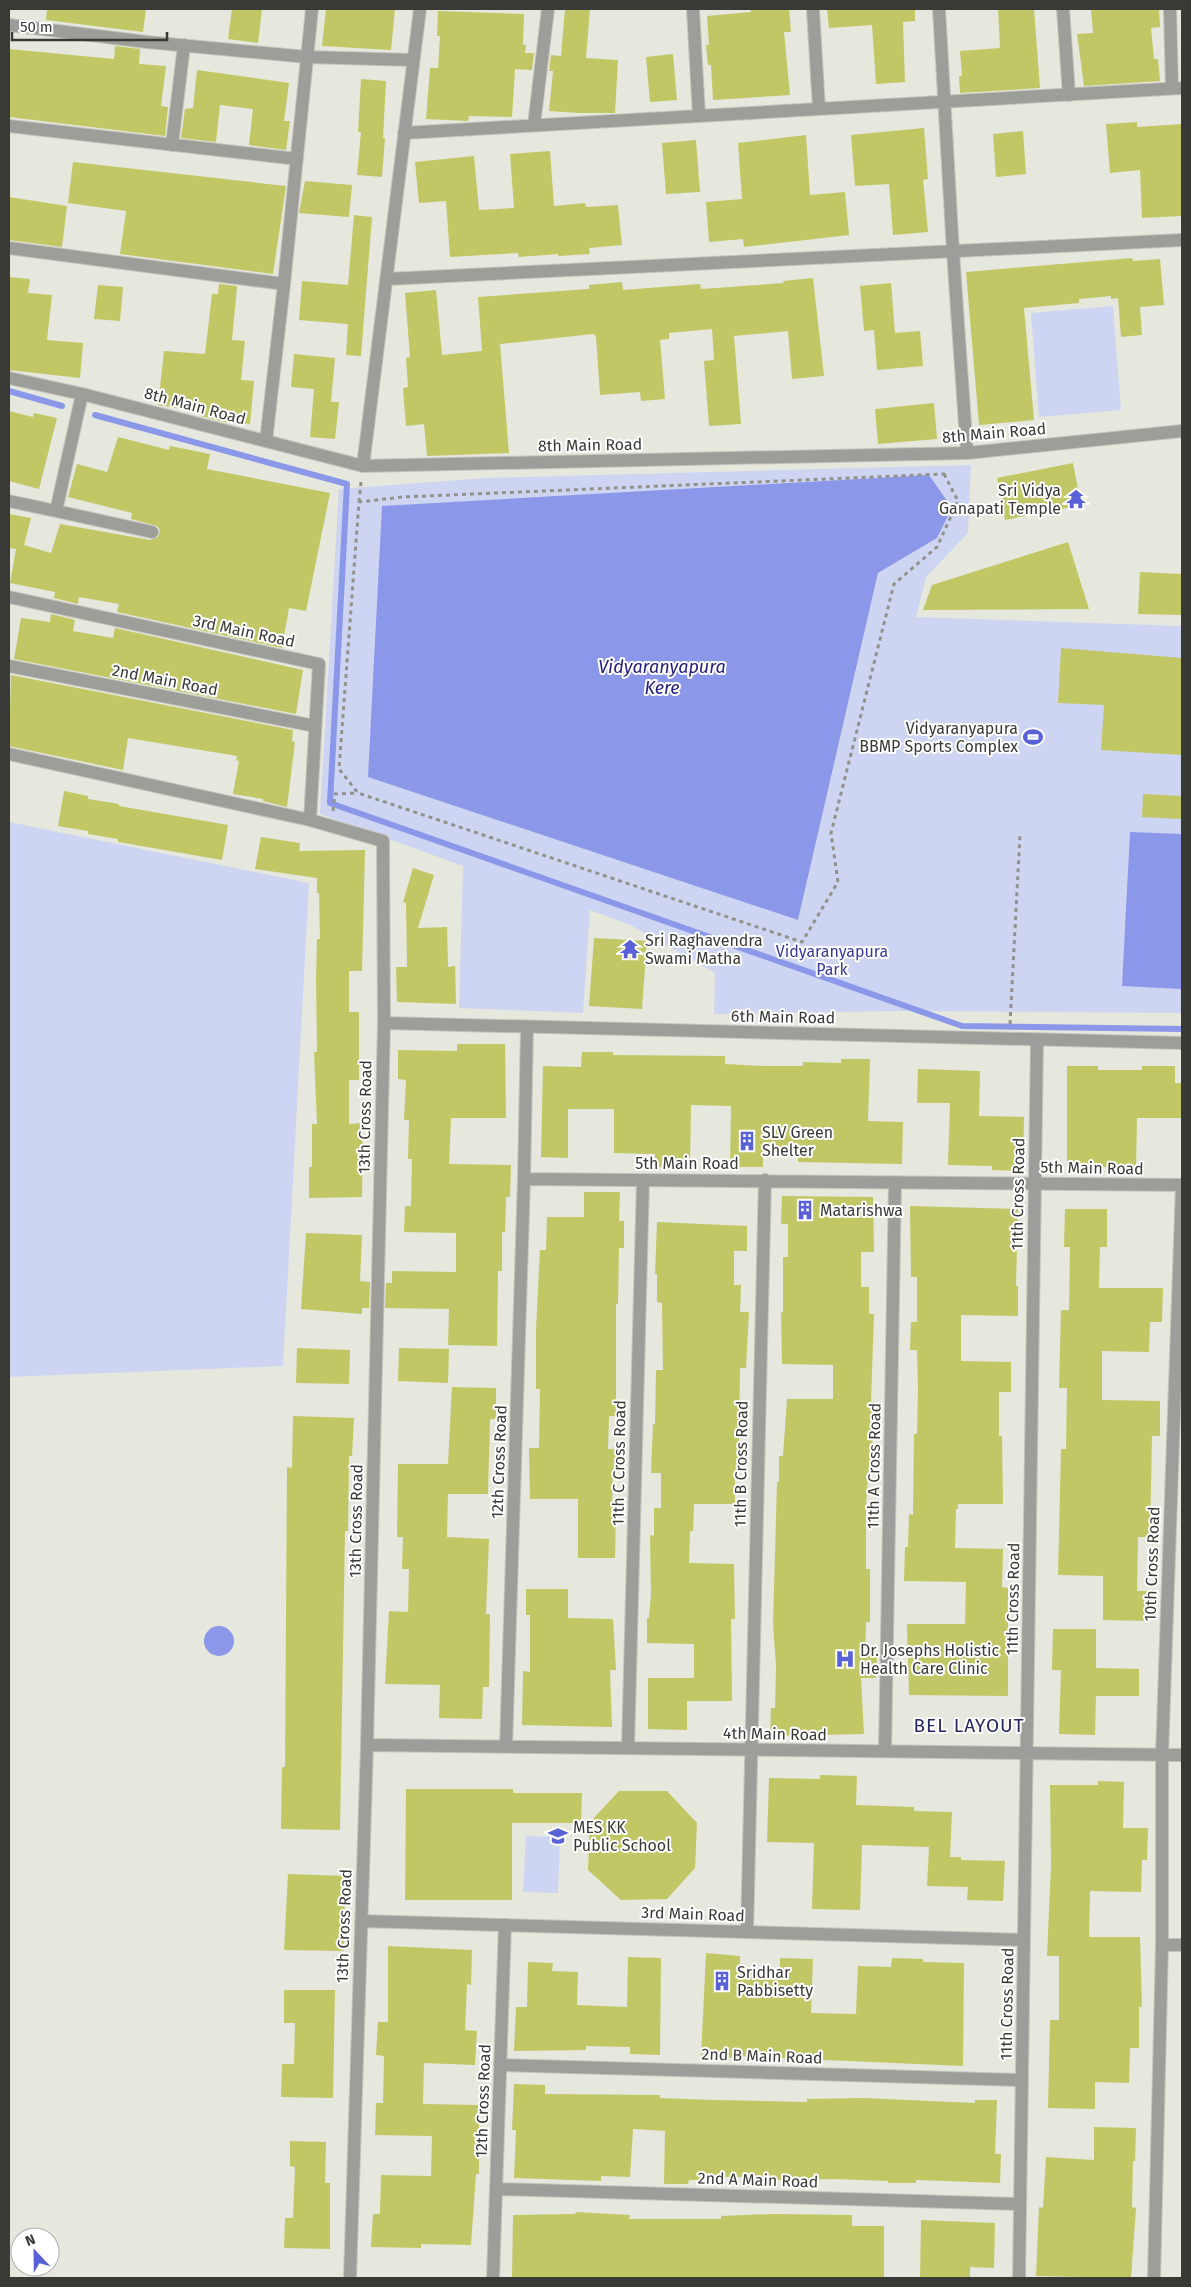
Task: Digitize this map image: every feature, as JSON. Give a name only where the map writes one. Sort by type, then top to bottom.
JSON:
[{"type":"street","points":[[266,441],[312,9]]},
{"type":"street","points":[[363,466],[420,9]]},
{"type":"street","points":[[534,125],[548,9]]},
{"type":"street","points":[[693,9],[698,116]]},
{"type":"street","points":[[813,9],[819,109]]},
{"type":"street","points":[[939,9],[952,252],[967,453]]},
{"type":"street","points":[[1063,9],[1069,95]]},
{"type":"street","points":[[404,133],[1177,88],[1170,9]]},
{"type":"street","points":[[9,25],[307,57],[413,60]]},
{"type":"street","points":[[172,145],[184,45]]},
{"type":"street","points":[[9,126],[297,159]]},
{"type":"street","points":[[387,279],[1182,240]]},
{"type":"street","points":[[9,248],[284,284]]},
{"type":"street","name":"8th Main Road","points":[[9,378],[82,394],[363,466],[967,453],[1182,431]]},
{"type":"street","points":[[56,511],[82,394]]},
{"type":"street","points":[[9,501],[152,532]]},
{"type":"street","name":"3rd Main Road","points":[[9,597],[319,664],[310,820]]},
{"type":"street","name":"2nd Main Road","points":[[9,666],[315,726]]},
{"type":"street","name":"13th Cross Road","points":[[9,754],[310,820],[383,841],[384,1023],[367,1744],[350,2278]]},
{"type":"street","name":"6th Main Road","points":[[384,1023],[1182,1043]]},
{"type":"street","points":[[524,1179],[527,1027]]},
{"type":"street","name":"11th Cross Road","points":[[1019,2278],[1037,1040]]},
{"type":"street","name":"5th Main Road","points":[[524,1179],[1182,1185]]},
{"type":"street","name":"12th Cross Road","points":[[506,1746],[524,1179]]},
{"type":"street","name":"11th C Cross Road","points":[[628,1748],[643,1180]]},
{"type":"street","name":"11th B Cross Road","points":[[747,1932],[765,1180]]},
{"type":"street","name":"11th A Cross Road","points":[[885,1751],[895,1182]]},
{"type":"street","name":"10th Cross Road","points":[[1154,2278],[1162,1945],[1162,1755],[1182,1185]]},
{"type":"street","name":"4th Main Road","points":[[367,1744],[1182,1755]]},
{"type":"street","name":"3rd Main Road","points":[[361,1920],[1024,1940]]},
{"type":"street","name":"12th Cross Road","points":[[493,2278],[505,1925]]},
{"type":"street","points":[[1162,1945],[1182,1945]]},
{"type":"street","name":"2nd B Main Road","points":[[500,2065],[1022,2080]]},
{"type":"street","name":"2nd A Main Road","points":[[496,2189],[1020,2204]]},
{"type":"path","points":[[358,793],[339,769],[363,466]]},
{"type":"path","points":[[331,826],[335,794],[358,793],[802,942],[838,882],[831,833],[894,584],[937,547],[958,502],[944,474],[412,497],[359,502]]},
{"type":"path","points":[[1009,1039],[1020,835]]},
{"type":"green space","points":[[1113,306],[1121,410],[1039,417],[1031,313]]},
{"type":"green space","name":"Vidyaranyapura Park","points":[[971,465],[968,533],[926,577],[916,617],[1182,626],[1182,1013],[899,1011],[714,1014],[715,973],[630,925],[590,910],[583,1013],[459,1008],[463,866],[320,814],[339,489],[485,478]],"holes":[[[382,506],[952,508],[937,538],[878,573],[798,920]]]},
{"type":"green space","points":[[9,822],[309,883],[283,1366],[9,1377]]},
{"type":"green space","points":[[526,1836],[560,1837],[558,1893],[523,1892]]},
{"type":"water","name":"Vidyaranyapura Kere","points":[[929,475],[952,508],[937,538],[878,573],[798,920],[368,777],[382,506]]},
{"type":"water","points":[[1130,832],[1182,834],[1182,989],[1122,986]]},
{"type":"water","points":[[219,1626],[230,1630],[234,1641],[230,1652],[219,1656],[208,1652],[204,1641],[208,1630]]},
{"type":"building","points":[[47,9],[146,9],[143,32],[46,20]]},
{"type":"building","points":[[232,9],[262,9],[258,43],[228,39]]},
{"type":"building","points":[[326,9],[395,9],[391,50],[322,46]]},
{"type":"building","points":[[565,9],[590,9],[586,58],[618,60],[615,113],[549,111],[553,71],[549,71],[551,55],[561,56]]},
{"type":"building","points":[[789,9],[791,32],[784,32],[790,95],[713,100],[711,65],[708,65],[706,45],[709,45],[707,16],[751,12],[751,10]]},
{"type":"building","points":[[827,9],[915,9],[915,21],[903,22],[905,82],[876,84],[872,25],[829,28]]},
{"type":"building","points":[[998,9],[1034,9],[1040,88],[960,93],[959,76],[962,76],[960,51],[1000,48]]},
{"type":"building","points":[[1091,9],[1159,9],[1160,27],[1151,28],[1154,59],[1158,59],[1160,81],[1084,86],[1077,34],[1093,33]]},
{"type":"building","points":[[438,11],[524,14],[523,45],[526,45],[525,53],[534,53],[532,70],[515,69],[512,117],[469,116],[468,121],[426,119],[430,68],[438,68],[440,36],[437,36]]},
{"type":"building","points":[[115,46],[140,49],[139,64],[166,66],[161,106],[168,107],[165,136],[9,117],[9,49],[114,59]]},
{"type":"building","points":[[673,54],[677,100],[650,102],[646,57]]},
{"type":"building","points":[[197,70],[289,83],[284,121],[290,121],[286,150],[249,145],[253,109],[220,105],[216,142],[181,138],[185,109],[193,108]]},
{"type":"building","points":[[361,79],[386,81],[382,177],[357,175],[361,132],[358,132]]},
{"type":"building","points":[[1137,122],[1137,127],[1182,124],[1182,216],[1142,218],[1140,170],[1110,173],[1106,124]]},
{"type":"building","points":[[924,128],[928,179],[923,180],[928,232],[893,235],[889,184],[855,186],[851,135]]},
{"type":"building","points":[[1023,131],[1026,174],[996,177],[993,134]]},
{"type":"building","points":[[806,135],[810,195],[845,192],[849,235],[744,247],[743,239],[709,242],[706,202],[742,199],[738,143]]},
{"type":"building","points":[[696,140],[700,192],[666,194],[662,143]]},
{"type":"building","points":[[550,151],[554,206],[585,203],[586,207],[618,205],[622,245],[589,248],[590,254],[519,257],[518,253],[450,257],[446,201],[419,203],[415,162],[474,156],[479,210],[514,208],[510,154]]},
{"type":"building","points":[[73,162],[286,186],[273,274],[120,254],[126,211],[68,203]]},
{"type":"building","points":[[305,181],[352,185],[349,217],[299,213]]},
{"type":"building","points":[[9,197],[67,206],[62,247],[9,240]]},
{"type":"building","points":[[354,215],[372,217],[361,356],[346,355],[348,324],[299,320],[302,281],[348,285]]},
{"type":"building","points":[[1132,258],[1133,261],[1160,259],[1164,305],[1140,307],[1142,335],[1121,337],[1118,298],[1111,299],[1111,296],[1079,299],[1079,303],[1024,308],[1034,420],[979,425],[966,272]]},
{"type":"building","points":[[9,277],[30,279],[28,293],[52,295],[47,340],[83,343],[80,378],[9,370]]},
{"type":"building","points":[[813,278],[824,376],[792,379],[788,331],[734,336],[741,424],[709,426],[704,361],[714,360],[712,329],[669,333],[669,339],[660,340],[665,399],[641,401],[640,392],[600,395],[596,336],[593,334],[500,344],[509,453],[427,456],[424,424],[406,426],[403,388],[408,387],[406,358],[410,357],[405,293],[436,290],[442,355],[482,351],[478,297],[589,289],[589,285],[622,282],[623,290],[700,284],[701,289],[784,283],[783,281]]},
{"type":"building","points":[[891,283],[895,333],[920,331],[923,366],[877,370],[874,330],[864,331],[860,286]]},
{"type":"building","points":[[219,284],[237,286],[232,340],[245,341],[241,380],[254,381],[250,424],[224,422],[201,416],[201,412],[158,405],[164,351],[205,354],[212,294],[218,294]]},
{"type":"building","points":[[98,285],[123,287],[120,321],[94,319]]},
{"type":"building","points":[[294,354],[335,358],[331,402],[339,402],[335,439],[310,437],[314,389],[291,387]]},
{"type":"building","points":[[934,403],[937,439],[878,444],[875,409]]},
{"type":"building","points":[[9,411],[33,417],[34,413],[57,418],[39,489],[9,481]]},
{"type":"building","points":[[118,437],[169,450],[170,446],[210,454],[207,469],[330,493],[306,611],[289,608],[282,648],[117,612],[119,604],[79,597],[78,604],[54,598],[55,592],[10,583],[16,549],[9,548],[9,514],[31,518],[24,545],[51,553],[60,524],[150,540],[158,537],[160,530],[157,526],[131,519],[132,513],[68,497],[77,464],[107,472]]},
{"type":"building","points":[[1073,463],[1081,505],[1005,520],[997,478]]},
{"type":"building","points":[[1068,542],[1089,609],[923,610],[932,585]]},
{"type":"building","points":[[1140,572],[1182,574],[1182,615],[1138,614]]},
{"type":"building","points":[[51,614],[75,620],[73,631],[113,638],[115,628],[303,670],[296,714],[14,659],[21,618],[50,622]]},
{"type":"building","points":[[1061,648],[1182,658],[1182,755],[1101,750],[1104,705],[1058,703]]},
{"type":"building","points":[[11,675],[293,730],[292,741],[295,742],[287,807],[263,801],[263,799],[233,794],[239,761],[236,760],[237,756],[128,738],[123,770],[9,746]]},
{"type":"building","points":[[64,791],[88,796],[88,799],[119,804],[119,806],[228,825],[222,860],[118,842],[118,839],[88,834],[88,831],[58,826]]},
{"type":"building","points":[[1143,794],[1182,796],[1182,819],[1142,817]]},
{"type":"building","points":[[261,837],[300,843],[299,851],[365,850],[362,971],[349,971],[349,1012],[359,1012],[359,1080],[349,1080],[349,1124],[363,1123],[362,1197],[309,1198],[309,1167],[312,1167],[312,1124],[317,1124],[314,1052],[317,1052],[316,977],[317,939],[320,939],[319,893],[317,893],[317,878],[255,869]]},
{"type":"building","points":[[413,868],[434,875],[418,928],[447,927],[448,967],[455,966],[456,1004],[397,1002],[396,967],[407,967],[406,903],[403,902]]},
{"type":"building","points":[[594,938],[647,941],[642,1009],[589,1006]]},
{"type":"building","points":[[457,1044],[505,1044],[506,1118],[451,1118],[449,1164],[511,1165],[510,1197],[506,1197],[505,1232],[502,1232],[502,1271],[498,1271],[497,1346],[448,1345],[449,1309],[385,1308],[386,1283],[392,1283],[392,1271],[456,1272],[456,1233],[404,1232],[405,1206],[411,1206],[412,1159],[408,1159],[409,1120],[404,1120],[406,1080],[398,1079],[398,1050],[457,1051]]},
{"type":"building","points":[[582,1052],[613,1052],[613,1055],[725,1056],[725,1064],[762,1066],[803,1066],[803,1062],[841,1063],[841,1059],[870,1059],[868,1121],[903,1122],[902,1164],[798,1162],[798,1155],[763,1155],[763,1167],[730,1167],[731,1106],[691,1105],[690,1167],[654,1167],[655,1154],[614,1153],[614,1109],[568,1109],[568,1158],[541,1157],[543,1066],[581,1067]]},
{"type":"building","points":[[1067,1066],[1098,1066],[1098,1070],[1142,1070],[1142,1066],[1175,1066],[1175,1083],[1182,1083],[1182,1118],[1137,1118],[1136,1168],[1067,1166]]},
{"type":"building","points":[[918,1069],[980,1071],[979,1116],[1024,1117],[1023,1171],[992,1170],[992,1166],[948,1165],[950,1103],[917,1103]]},
{"type":"building","points":[[584,1192],[620,1192],[619,1221],[624,1221],[624,1248],[619,1248],[618,1304],[616,1304],[616,1416],[609,1416],[608,1449],[616,1449],[616,1470],[613,1470],[612,1506],[616,1506],[615,1558],[578,1558],[578,1499],[530,1499],[529,1448],[539,1448],[540,1389],[536,1389],[536,1330],[540,1250],[546,1250],[547,1217],[584,1217]]},
{"type":"building","points":[[782,1196],[873,1197],[874,1252],[861,1252],[861,1287],[869,1287],[869,1314],[874,1314],[871,1402],[875,1402],[875,1424],[873,1424],[866,1505],[866,1569],[870,1569],[870,1622],[866,1622],[865,1654],[877,1655],[876,1678],[861,1678],[864,1734],[770,1736],[771,1708],[775,1708],[776,1666],[773,1624],[777,1482],[779,1482],[779,1456],[783,1456],[787,1399],[833,1399],[833,1365],[782,1364],[783,1257],[788,1257],[788,1224],[781,1224]]},
{"type":"building","points":[[910,1206],[1018,1209],[1016,1286],[1018,1286],[1018,1316],[961,1315],[961,1361],[1011,1362],[1011,1392],[999,1392],[999,1436],[1002,1436],[1003,1504],[958,1504],[958,1509],[956,1509],[955,1548],[1003,1549],[1002,1587],[1008,1588],[1008,1696],[909,1695],[907,1624],[965,1624],[966,1582],[904,1581],[905,1547],[908,1547],[909,1514],[913,1515],[914,1434],[917,1434],[918,1389],[917,1350],[910,1350],[911,1322],[917,1322],[917,1277],[911,1277]]},
{"type":"building","points":[[1065,1209],[1107,1209],[1107,1247],[1100,1247],[1099,1288],[1163,1288],[1162,1322],[1150,1322],[1149,1352],[1102,1351],[1102,1400],[1160,1401],[1160,1436],[1152,1436],[1150,1537],[1138,1537],[1137,1591],[1148,1591],[1148,1621],[1103,1620],[1103,1576],[1058,1575],[1061,1449],[1066,1449],[1067,1388],[1059,1388],[1061,1310],[1069,1310],[1070,1247],[1064,1247]]},
{"type":"building","points":[[657,1222],[747,1226],[747,1251],[734,1251],[734,1285],[741,1285],[740,1312],[749,1312],[746,1368],[740,1368],[739,1448],[738,1475],[735,1475],[735,1504],[694,1504],[693,1531],[690,1531],[689,1563],[734,1564],[735,1619],[731,1619],[732,1701],[687,1701],[687,1730],[648,1729],[648,1678],[694,1678],[694,1644],[647,1643],[647,1618],[649,1618],[651,1594],[650,1535],[654,1536],[654,1508],[661,1508],[661,1473],[651,1473],[653,1424],[655,1424],[656,1370],[663,1370],[662,1303],[657,1302],[657,1274],[655,1274]]},
{"type":"building","points":[[306,1233],[362,1235],[360,1281],[370,1282],[369,1308],[362,1308],[362,1314],[301,1309]]},
{"type":"building","points":[[297,1348],[350,1350],[349,1384],[296,1383]]},
{"type":"building","points":[[399,1348],[449,1349],[448,1383],[398,1381]]},
{"type":"building","points":[[452,1387],[496,1388],[496,1419],[490,1419],[488,1494],[448,1494],[447,1537],[489,1539],[486,1614],[490,1614],[489,1687],[483,1687],[482,1719],[439,1718],[440,1685],[385,1684],[389,1611],[408,1612],[409,1569],[402,1569],[403,1537],[397,1537],[398,1464],[448,1464]]},
{"type":"building","points":[[293,1416],[354,1418],[352,1456],[349,1456],[348,1531],[345,1531],[340,1830],[281,1829],[282,1767],[285,1767],[287,1467],[292,1468]]},
{"type":"building","points":[[526,1589],[568,1589],[568,1618],[613,1619],[616,1670],[610,1670],[612,1727],[522,1725],[523,1671],[530,1672],[530,1615],[526,1615]]},
{"type":"building","points":[[1053,1629],[1096,1629],[1096,1668],[1139,1669],[1139,1696],[1096,1696],[1095,1735],[1059,1734],[1061,1670],[1052,1670]]},
{"type":"building","points":[[820,1775],[857,1776],[856,1805],[914,1807],[914,1811],[952,1812],[950,1857],[961,1857],[961,1860],[1005,1861],[1003,1901],[967,1900],[968,1887],[927,1886],[929,1847],[862,1845],[860,1910],[812,1909],[814,1843],[767,1842],[769,1778],[820,1779]]},
{"type":"building","points":[[1098,1781],[1124,1782],[1123,1828],[1148,1828],[1147,1860],[1142,1860],[1141,1892],[1090,1891],[1089,1937],[1140,1937],[1142,2007],[1139,2007],[1139,2048],[1130,2048],[1129,2083],[1095,2082],[1095,2109],[1048,2108],[1050,2020],[1059,2020],[1059,1956],[1047,1956],[1051,1866],[1050,1785],[1098,1785]]},
{"type":"building","points":[[406,1789],[513,1789],[513,1793],[582,1793],[581,1823],[512,1823],[512,1900],[405,1900]]},
{"type":"building","points":[[619,1791],[667,1791],[697,1823],[695,1868],[667,1899],[621,1900],[588,1870],[590,1822]]},
{"type":"building","points":[[288,1874],[345,1876],[344,1951],[284,1950]]},
{"type":"building","points":[[388,1946],[472,1950],[471,1985],[467,1984],[465,2030],[477,2031],[475,2065],[424,2063],[423,2104],[479,2105],[479,2174],[476,2174],[471,2245],[421,2244],[421,2248],[371,2247],[373,2214],[380,2214],[381,2175],[431,2176],[432,2136],[375,2135],[376,2103],[383,2103],[384,2056],[376,2055],[378,2022],[388,2022]]},
{"type":"building","points":[[706,1953],[740,1956],[740,1968],[780,1969],[780,1958],[813,1959],[811,2013],[856,2014],[858,1966],[891,1967],[892,1958],[923,1959],[923,1962],[964,1963],[963,2066],[736,2056],[736,2058],[701,2057]]},
{"type":"building","points":[[628,1957],[661,1958],[660,2055],[630,2054],[630,2047],[586,2046],[586,2050],[514,2051],[516,2007],[527,2007],[528,1962],[553,1963],[552,1971],[578,1972],[577,2005],[627,2007]]},
{"type":"building","points":[[284,1990],[335,1990],[333,2098],[281,2097],[282,2064],[294,2064],[295,2023],[284,2023]]},
{"type":"building","points":[[514,2084],[545,2085],[545,2094],[660,2095],[660,2098],[713,2100],[807,2102],[807,2099],[863,2098],[975,2103],[975,2100],[997,2100],[995,2154],[1001,2154],[1000,2183],[916,2180],[916,2183],[888,2183],[888,2181],[835,2179],[776,2180],[776,2177],[715,2177],[715,2180],[689,2180],[688,2184],[664,2184],[665,2131],[633,2129],[630,2177],[601,2176],[601,2181],[514,2178],[516,2130],[512,2130]]},
{"type":"building","points":[[1094,2127],[1136,2128],[1132,2207],[1136,2208],[1131,2278],[1036,2276],[1039,2207],[1043,2208],[1046,2157],[1094,2160]]},
{"type":"building","points":[[290,2141],[326,2142],[325,2183],[330,2183],[330,2249],[284,2248],[285,2218],[293,2218],[295,2167],[290,2166]]},
{"type":"building","points":[[576,2212],[630,2215],[629,2219],[721,2219],[721,2216],[773,2214],[852,2215],[852,2226],[884,2226],[884,2278],[512,2278],[513,2215],[575,2214]]},
{"type":"building","points":[[921,2220],[995,2223],[994,2268],[970,2267],[970,2278],[920,2278]]},
{"type":"waterway","points":[[9,391],[62,406]]},
{"type":"waterway","points":[[95,415],[347,484],[330,803],[962,1026],[1182,1029]]},
{"type":"place","name":"Sri Vidya Ganapati Temple","points":[[1076,499]]},
{"type":"place","name":"Vidyaranyapura BBMP Sports Complex","points":[[1033,737]]},
{"type":"place","name":"Sri Raghavendra Swami Matha","points":[[630,949]]},
{"type":"place","name":"SLV Green Shelter","points":[[747,1141]]},
{"type":"place","name":"Matarishwa","points":[[805,1210]]},
{"type":"place","name":"Dr. Josephs Holistic Health Care Clinic","points":[[845,1659]]},
{"type":"place","name":"MES KK Public School","points":[[558,1836]]},
{"type":"place","name":"Sridhar Pabbisetty","points":[[722,1981]]},
{"type":"district","name":"BEL LAYOUT","points":[[969,1725]]}]
